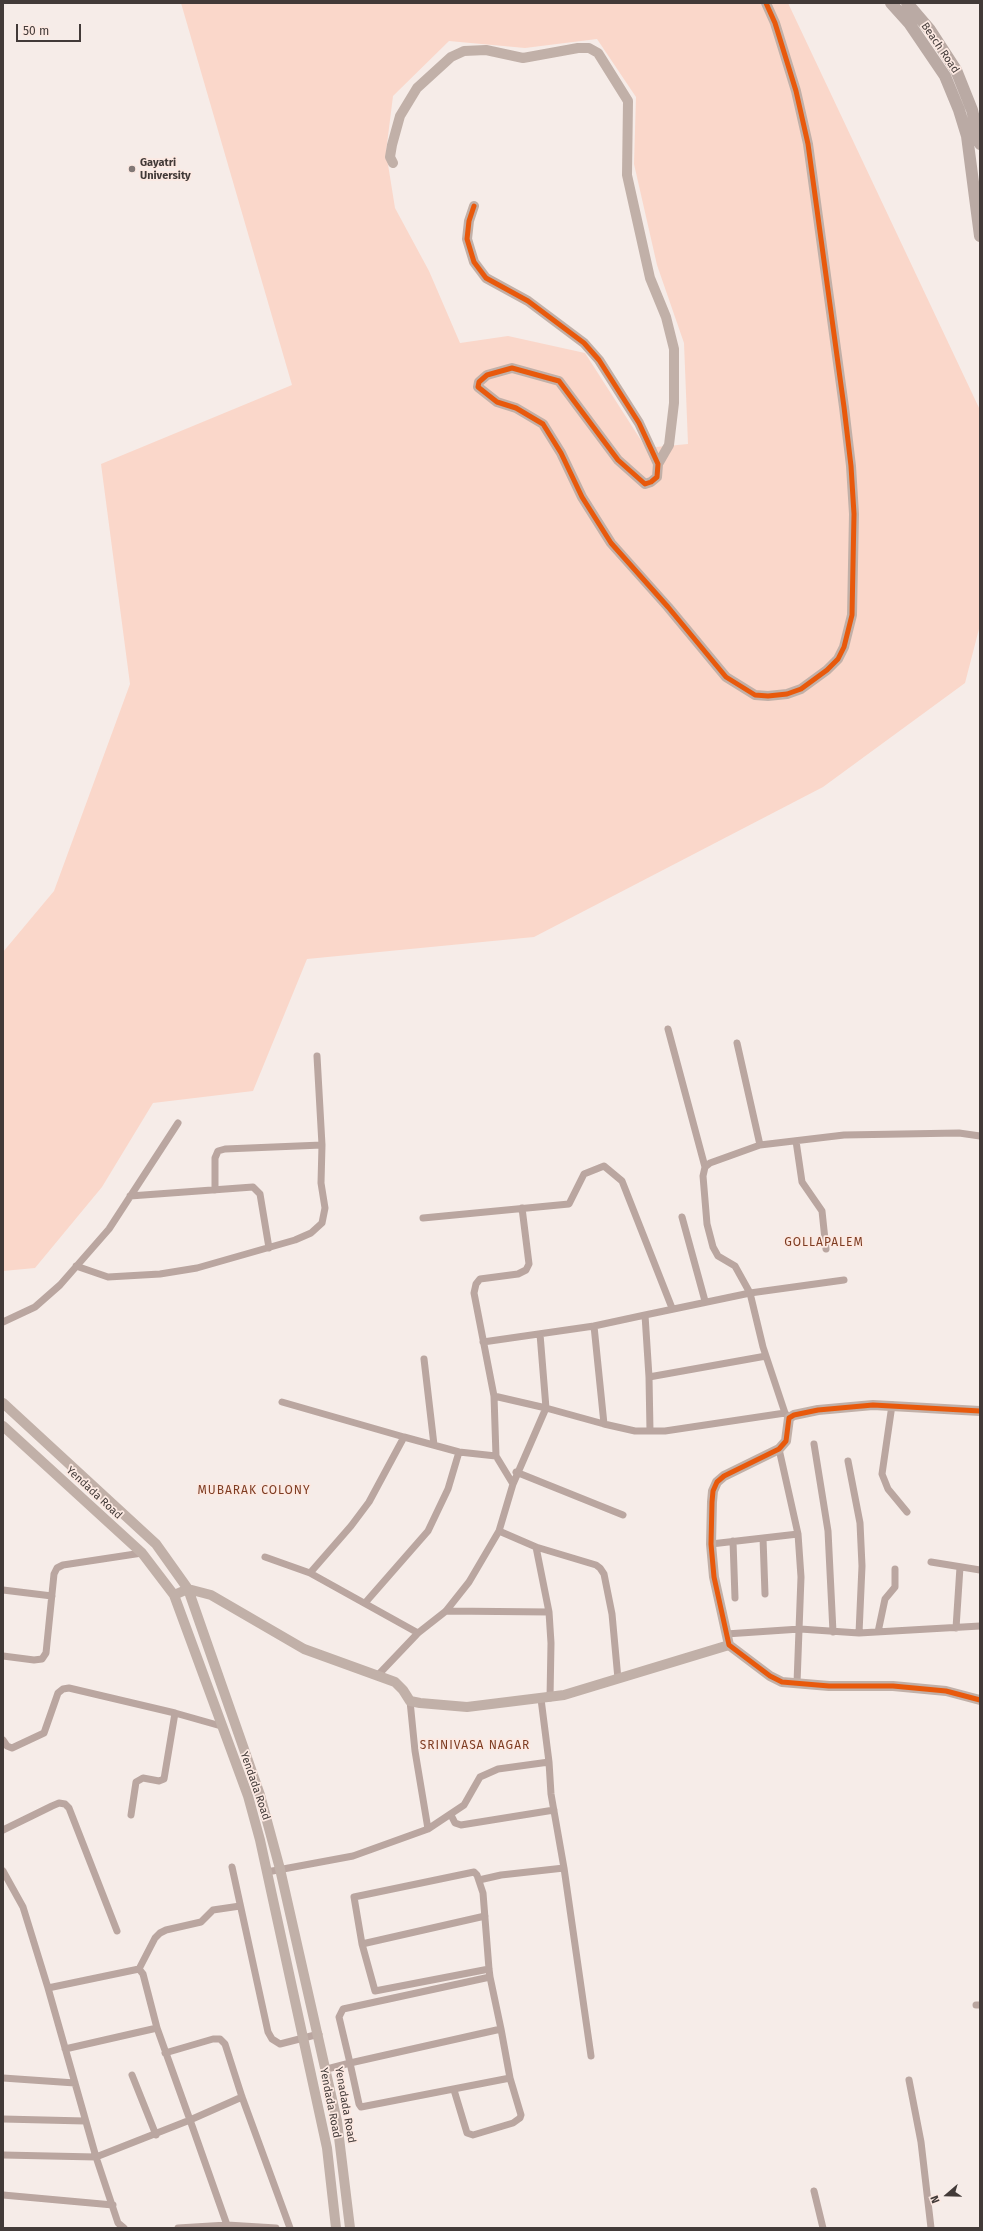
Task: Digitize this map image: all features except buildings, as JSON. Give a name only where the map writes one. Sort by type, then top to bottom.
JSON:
[{"type":"main road","points":[[891,3],[909,23],[945,76],[967,136],[978,210],[980,236]]},
{"type":"main road","name":"Beach Road","points":[[907,3],[930,30],[956,70],[972,110],[980,144]]},
{"type":"street","points":[[393,163],[390,156],[400,116],[417,88],[451,57],[464,51],[486,50],[523,58],[578,48],[589,48],[598,53],[628,101],[626,175],[650,278],[666,317],[674,349],[674,403],[669,445],[658,464],[657,476],[651,482],[645,484],[618,460],[559,381],[512,368],[488,375],[479,382],[478,387],[496,402],[516,408],[543,424],[561,453],[582,497],[611,543],[668,607],[726,677],[755,695],[768,696],[787,694],[801,689],[827,670],[838,659],[844,647],[852,615],[854,514],[851,466],[808,144],[796,91],[775,23],[766,3]]},
{"type":"street","points":[[474,206],[469,221],[467,238],[474,262],[486,278],[500,287],[516,293],[584,343],[599,360],[639,423],[658,464]]},
{"type":"street","points":[[668,1029],[705,1168],[703,1176],[707,1224],[712,1247],[718,1256],[735,1266],[750,1293],[766,1356],[787,1415],[786,1441],[779,1450],[724,1476],[717,1482],[713,1491],[711,1544],[714,1577],[729,1645],[770,1676],[782,1682],[946,1691],[980,1700]]},
{"type":"street","points":[[737,1043],[760,1145]]},
{"type":"street","points":[[76,1266],[108,1277],[160,1274],[198,1268],[268,1248],[311,1233],[322,1223],[325,1208],[321,1183],[322,1145],[317,1056]]},
{"type":"street","points":[[3,1322],[35,1307],[60,1285],[109,1229],[178,1123]]},
{"type":"street","points":[[705,1168],[710,1164],[760,1145],[844,1135],[959,1133],[980,1136]]},
{"type":"street","points":[[796,1141],[802,1182],[822,1211],[826,1249]]},
{"type":"street","points":[[215,1190],[215,1158],[218,1150],[225,1148],[322,1145]]},
{"type":"street","points":[[423,1218],[569,1204],[584,1174],[604,1166],[622,1181],[672,1308]]},
{"type":"street","points":[[130,1196],[253,1187],[260,1194],[268,1248]]},
{"type":"street","points":[[513,1484],[496,1456],[494,1396],[474,1292],[476,1284],[480,1279],[489,1276],[518,1274],[526,1270],[529,1264],[522,1208]]},
{"type":"street","points":[[682,1217],[705,1302]]},
{"type":"street","points":[[483,1342],[594,1326],[672,1308],[750,1293],[844,1280]]},
{"type":"street","points":[[645,1315],[649,1377],[650,1431]]},
{"type":"street","points":[[594,1326],[604,1424]]},
{"type":"street","points":[[378,1675],[418,1633],[446,1611],[469,1582],[499,1531],[516,1472],[546,1408],[540,1334]]},
{"type":"street","points":[[649,1377],[766,1356]]},
{"type":"street","points":[[424,1359],[434,1445]]},
{"type":"street","points":[[494,1396],[635,1431],[665,1431],[842,1407],[892,1405],[980,1411]]},
{"type":"street","points":[[282,1402],[459,1452],[496,1456]]},
{"type":"street","name":"Yendada Road","points":[[3,1403],[156,1544],[188,1589],[260,1795],[280,1869],[301,1966],[319,2034]]},
{"type":"street","points":[[892,1405],[882,1474],[888,1489],[907,1512]]},
{"type":"street","name":"Yendada Road","points":[[3,1426],[142,1553],[174,1595],[248,1796],[267,1872],[327,2148],[336,2228]]},
{"type":"street","points":[[310,1573],[351,1526],[369,1502],[404,1437]]},
{"type":"street","points":[[814,1444],[829,1543],[833,1632]]},
{"type":"street","points":[[779,1450],[798,1534],[801,1577],[797,1683]]},
{"type":"street","points":[[365,1603],[428,1531],[448,1488],[459,1452]]},
{"type":"street","points":[[848,1461],[860,1523],[862,1566],[859,1633]]},
{"type":"street","points":[[516,1472],[624,1515]]},
{"type":"street","points":[[499,1531],[536,1547],[596,1565],[600,1568],[604,1574],[612,1614],[618,1679]]},
{"type":"street","points":[[711,1544],[798,1534]]},
{"type":"street","points":[[763,1538],[765,1594]]},
{"type":"street","points":[[733,1541],[735,1598]]},
{"type":"street","points":[[536,1547],[549,1612],[551,1643],[545,1698],[554,1810],[564,1868],[591,2056]]},
{"type":"street","points":[[3,1656],[34,1660],[42,1659],[46,1653],[54,1574],[57,1568],[63,1564],[142,1553]]},
{"type":"street","points":[[266,1557],[310,1573],[418,1633]]},
{"type":"street","points":[[931,1562],[980,1570]]},
{"type":"street","points":[[956,1628],[960,1567]]},
{"type":"street","points":[[878,1632],[885,1599],[895,1586],[895,1568]]},
{"type":"street","points":[[174,1595],[188,1589],[211,1595],[304,1649],[395,1682],[403,1690],[410,1701],[428,1829]]},
{"type":"street","points":[[3,1590],[52,1596]]},
{"type":"street","points":[[446,1611],[549,1612]]},
{"type":"street","points":[[726,1634],[800,1629],[859,1633],[980,1626]]},
{"type":"street","points":[[410,1701],[467,1707],[564,1695],[729,1645]]},
{"type":"street","points":[[3,1740],[7,1746],[12,1748],[44,1733],[58,1693],[63,1689],[69,1688],[175,1713],[221,1726]]},
{"type":"street","points":[[131,1815],[136,1782],[143,1778],[159,1781],[164,1779],[175,1713]]},
{"type":"street","points":[[267,1872],[354,1856],[428,1829],[464,1805],[480,1776],[489,1772],[549,1762]]},
{"type":"street","points":[[3,1830],[59,1803],[64,1804],[69,1808],[117,1931]]},
{"type":"street","points":[[451,1815],[455,1823],[461,1825],[554,1810]]},
{"type":"street","points":[[232,1866],[268,2032],[272,2039],[280,2044],[319,2034]]},
{"type":"street","points":[[480,1880],[501,1875],[564,1868]]},
{"type":"street","points":[[454,2090],[467,2133],[473,2135],[513,2123],[520,2118],[521,2115],[510,2078],[490,1973],[480,1880],[474,1872],[467,1872],[354,1897],[362,1944],[375,1991],[490,1973]]},
{"type":"street","points":[[4,1875],[23,1907],[48,1988],[85,2121],[120,2226]]},
{"type":"street","points":[[48,1988],[139,1969],[160,1933],[166,1930],[206,1920],[210,1912],[213,1910],[240,1906]]},
{"type":"street","points":[[362,1944],[485,1916]]},
{"type":"street","points":[[139,1969],[143,1974],[165,2053],[190,2120],[226,2226]]},
{"type":"street","points":[[490,1973],[343,2009],[339,2017],[358,2104],[361,2107],[510,2078]]},
{"type":"street","points":[[65,2049],[157,2028]]},
{"type":"street","points":[[327,2069],[350,2062],[501,2029]]},
{"type":"street","name":"Yenadada Road","points":[[319,2034],[337,2121],[350,2228]]},
{"type":"street","points":[[165,2053],[213,2039],[220,2039],[225,2044],[242,2098],[290,2228]]},
{"type":"street","points":[[132,2075],[156,2135]]},
{"type":"street","points":[[3,2078],[75,2083]]},
{"type":"street","points":[[910,2080],[921,2142],[931,2228]]},
{"type":"street","points":[[3,2155],[96,2157],[156,2135],[242,2098]]},
{"type":"street","points":[[3,2119],[85,2121]]},
{"type":"street","points":[[814,2191],[823,2228]]},
{"type":"street","points":[[3,2195],[113,2205]]},
{"type":"street","points":[[178,2228],[226,2226],[276,2228]]},
{"type":"shaded area","points":[[181,3],[788,3],[980,410],[980,625],[965,683],[823,787],[534,937],[307,959],[253,1091],[153,1103],[102,1187],[35,1268],[3,1271],[3,952],[54,891],[130,684],[101,464],[292,385]],"holes":[[[597,39],[636,97],[634,164],[657,265],[684,343],[688,444],[646,448],[585,353],[508,336],[460,343],[429,271],[395,208],[386,152],[393,96],[449,41],[525,48]]]},
{"type":"cycle path","points":[[474,206],[469,221],[467,239],[474,262],[486,278],[528,301],[584,343],[599,360],[639,423],[658,464],[657,477],[651,482],[645,484],[618,460],[559,381],[512,368],[487,375],[479,382],[478,387],[497,402],[516,408],[543,424],[561,453],[582,497],[611,543],[668,607],[726,677],[755,695],[768,696],[787,694],[801,689],[827,670],[838,659],[844,647],[852,615],[854,514],[851,466],[844,407],[808,144],[796,91],[775,23],[766,3]]},
{"type":"cycle path","points":[[980,1411],[873,1405],[818,1410],[794,1415],[789,1418],[786,1441],[779,1449],[724,1476],[717,1482],[713,1491],[711,1544],[714,1577],[729,1645],[770,1676],[782,1682],[829,1686],[893,1686],[946,1691],[980,1700]]},
{"type":"place","name":"Gayatri University","points":[[132,169]]},
{"type":"district","name":"GOLLAPALEM","points":[[824,1243]]},
{"type":"district","name":"MUBARAK COLONY","points":[[254,1491]]},
{"type":"district","name":"SRINIVASA NAGAR","points":[[475,1746]]}]
